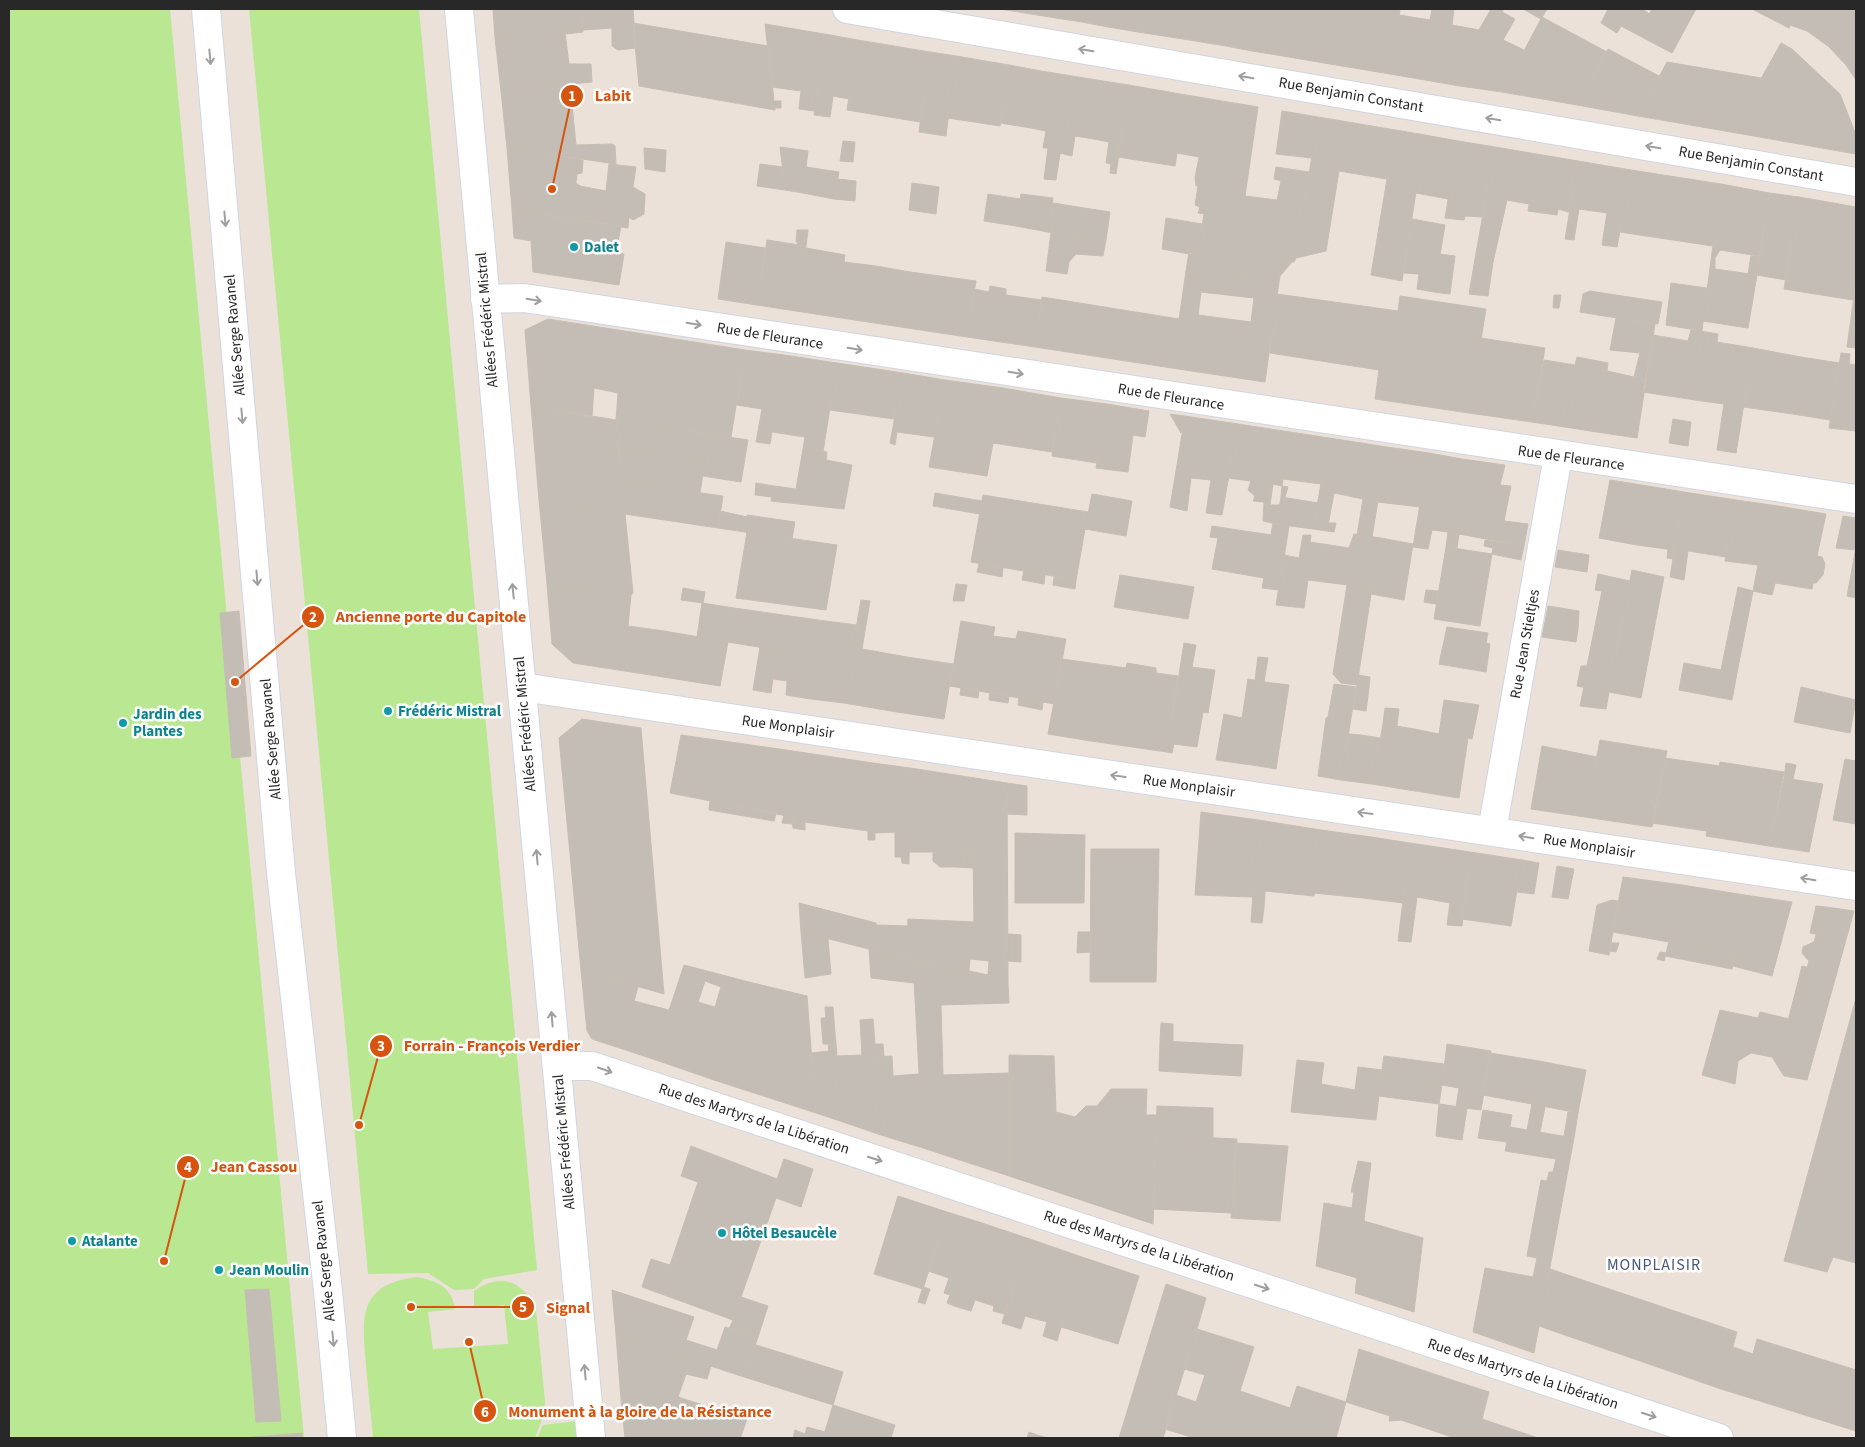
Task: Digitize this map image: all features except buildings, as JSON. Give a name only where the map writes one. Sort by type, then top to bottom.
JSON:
[{"type":"street","name":"Allée Serge Ravanel","points":[[206,9],[281,873],[328,1291],[342,1438]]},
{"type":"street","name":"Allées Frédéric Mistral","points":[[459,9],[591,1438]]},
{"type":"street","name":"Rue Benjamin Constant","points":[[847,9],[1856,182]]},
{"type":"street","name":"Rue de Fleurance","points":[[485,299],[524,298],[1558,456],[1856,499]]},
{"type":"street","name":"Rue Jean Stieltjes","points":[[1492,831],[1558,456]]},
{"type":"street","name":"Rue Monplaisir","points":[[522,687],[1856,886]]},
{"type":"street","name":"Rue des Martyrs de la Libération","points":[[557,1066],[592,1066],[1719,1438]]},
{"type":"green space","name":"Jardin des Plantes","points":[[9,9],[170,9],[304,1438],[9,1438]]},
{"type":"green space","points":[[249,9],[419,9],[537,1270],[484,1279],[474,1289],[454,1290],[428,1273],[368,1274]]},
{"type":"green space","points":[[416,1277],[430,1280],[447,1290],[455,1309],[428,1312],[433,1349],[508,1344],[504,1305],[474,1308],[474,1291],[484,1285],[493,1282],[510,1282],[518,1286],[531,1299],[536,1309],[545,1402],[544,1414],[535,1438],[373,1438],[364,1333],[367,1306],[373,1296],[383,1288],[397,1281]]},
{"type":"green space","points":[[577,1421],[578,1438],[537,1438],[543,1425]]},
{"type":"place","name":"Labit","points":[[552,189]]},
{"type":"place","name":"Dalet","points":[[574,247]]},
{"type":"place","name":"Ancienne porte du Capitole","points":[[235,682]]},
{"type":"place","name":"Frédéric Mistral","points":[[388,711]]},
{"type":"place","name":"Jardin des Plantes","points":[[123,723]]},
{"type":"place","name":"Forrain - François Verdier","points":[[359,1125]]},
{"type":"place","name":"Hôtel Besaucèle","points":[[722,1233]]},
{"type":"place","name":"Atalante","points":[[72,1241]]},
{"type":"place","name":"Jean Cassou","points":[[164,1261]]},
{"type":"place","name":"Jean Moulin","points":[[219,1270]]},
{"type":"place","name":"Signal","points":[[411,1307]]},
{"type":"place","name":"Monument à la gloire de la Résistance","points":[[469,1342]]},
{"type":"district","name":"MONPLAISIR","points":[[1654,1265]]}]
